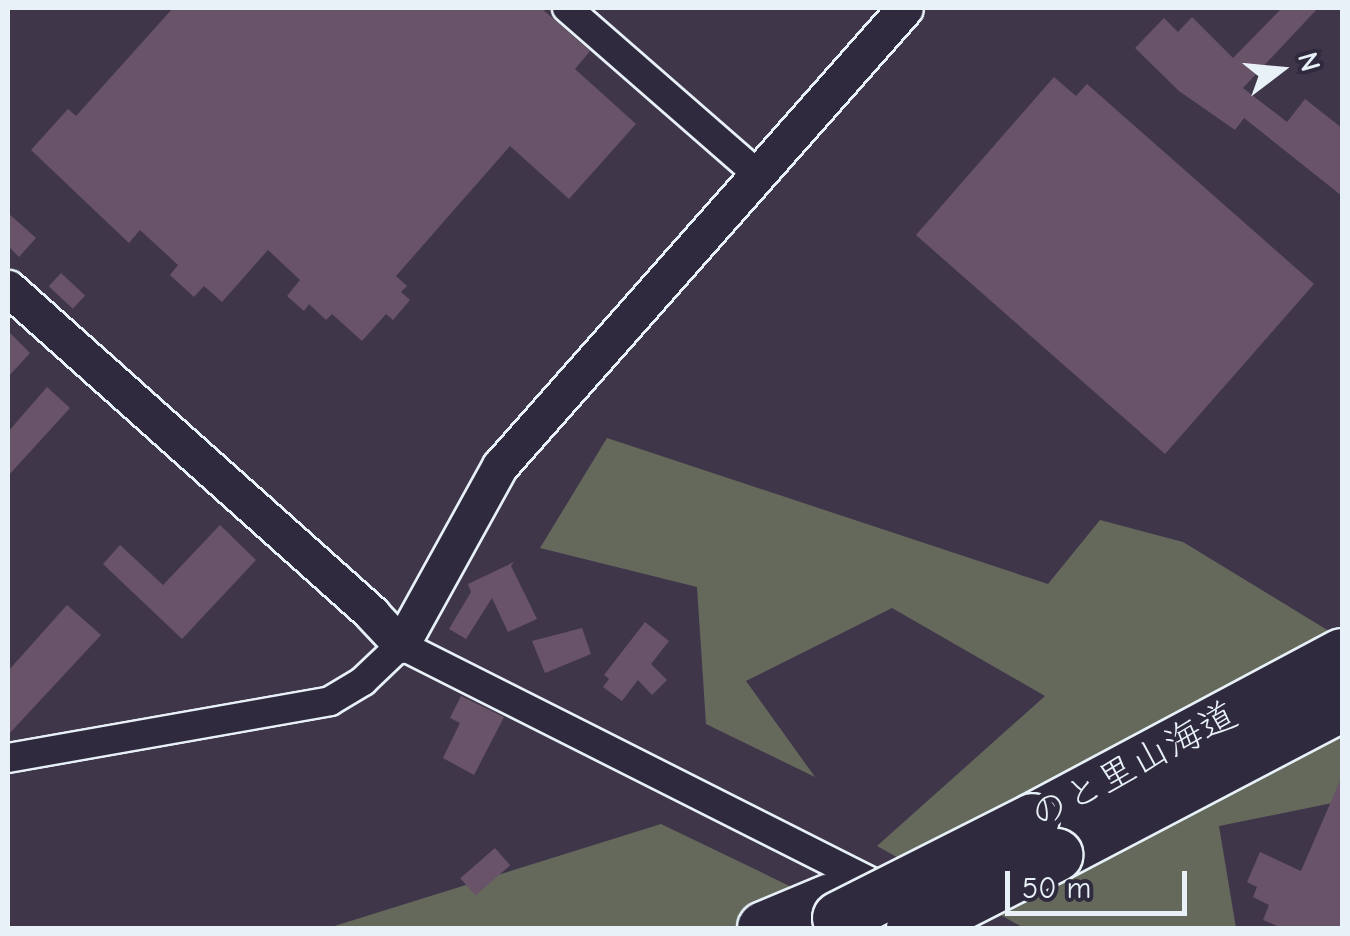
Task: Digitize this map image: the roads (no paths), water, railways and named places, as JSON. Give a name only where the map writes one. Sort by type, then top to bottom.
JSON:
[{"type":"highway","name":"のと里山海道","points":[[913,928],[1044,838],[1342,655]]},
{"type":"highway","name":"のと里山海道","points":[[764,928],[829,916],[958,859],[1044,838],[1342,705]]},
{"type":"street","points":[[568,8],[756,173]]},
{"type":"street","points":[[8,758],[330,701],[364,681],[401,645],[500,466],[905,8]]},
{"type":"street","points":[[8,288],[372,614],[401,645],[960,928]]}]
